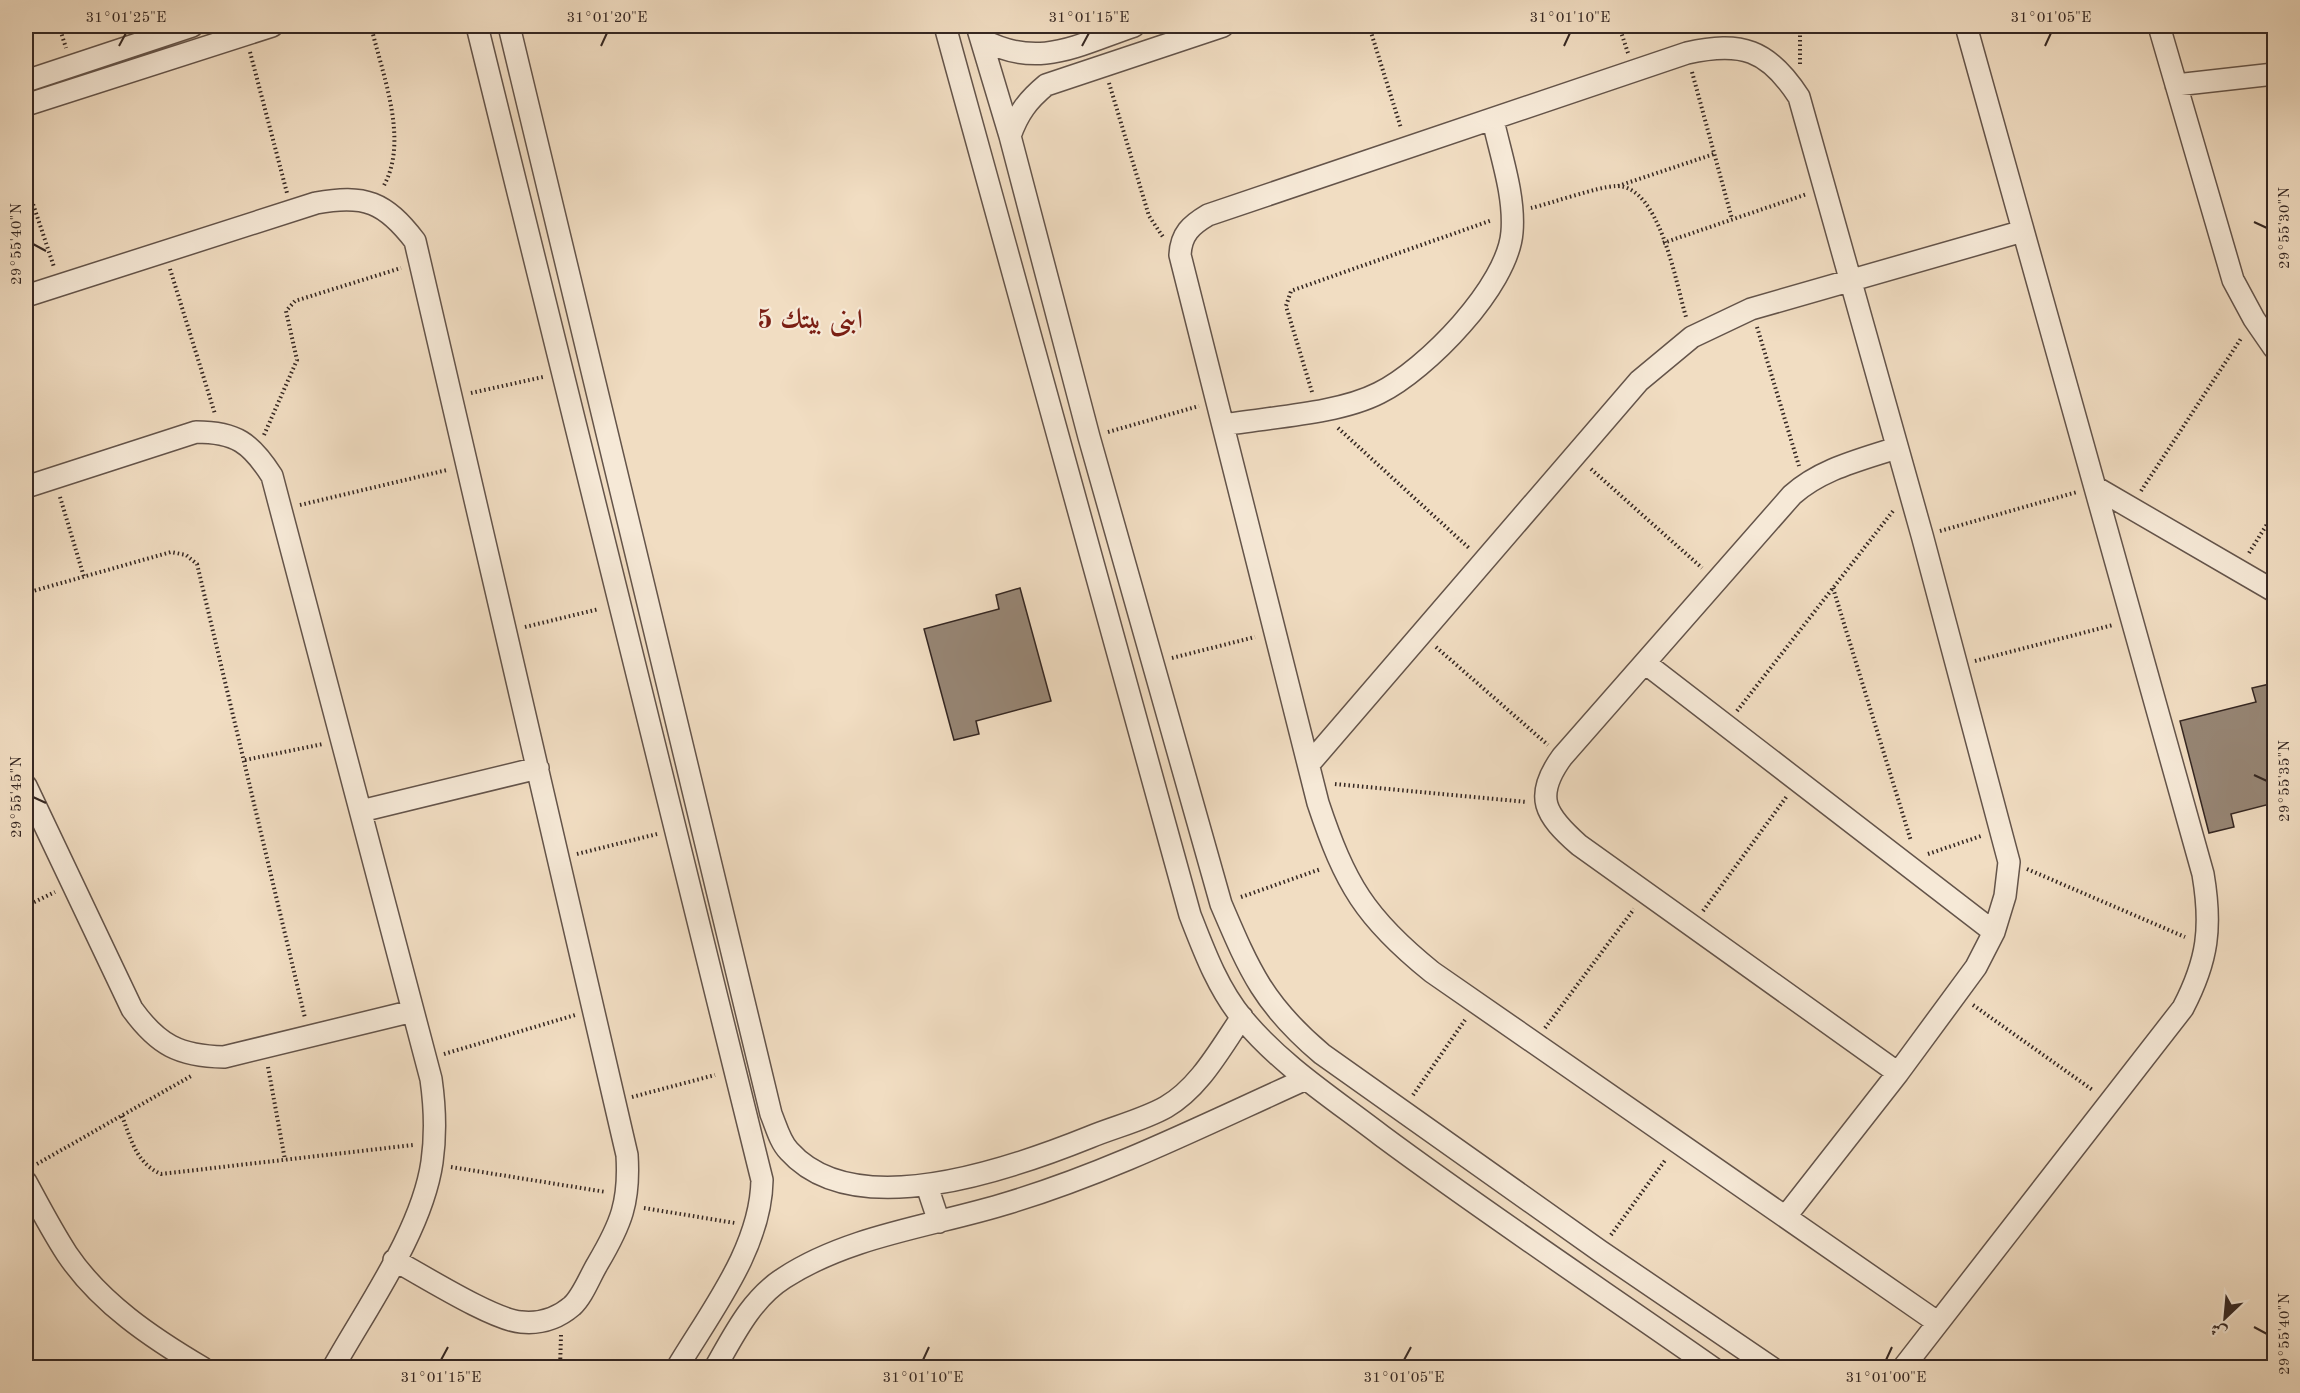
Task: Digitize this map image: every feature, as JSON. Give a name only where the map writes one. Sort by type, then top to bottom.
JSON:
[{"type":"street","points":[[26,81],[192,26]]},
{"type":"street","points":[[26,105],[272,26]]},
{"type":"street","points":[[477,26],[762,1180],[761,1204],[756,1227],[677,1368]]},
{"type":"street","points":[[508,26],[771,1114],[788,1151],[809,1167],[839,1180],[874,1188],[927,1186],[1056,1150],[1165,1107],[1197,1080],[1242,1017]]},
{"type":"street","points":[[945,26],[1190,915],[1211,969],[1242,1017],[1272,1050],[1306,1078],[1425,1167],[1713,1368]]},
{"type":"street","points":[[979,32],[999,48],[1018,54],[1039,55],[1059,52],[1134,26]]},
{"type":"street","points":[[1010,136],[1017,115],[1030,98],[1046,85],[1066,76],[1223,26]]},
{"type":"street","points":[[1902,1368],[2108,1100],[2183,1008],[2198,978],[2207,946],[2209,910],[2203,874],[1966,26]]},
{"type":"street","points":[[2159,26],[2233,279],[2254,319],[2274,348]]},
{"type":"street","points":[[979,32],[1010,136],[1089,437],[1221,904],[1246,964],[1264,995],[1293,1029],[1322,1054],[1600,1251],[1772,1368]]},
{"type":"street","points":[[1786,1216],[1958,994],[1994,932],[2005,896],[2009,862],[1922,536],[1799,97],[1786,76],[1766,59],[1743,49],[1718,46],[1687,53],[1208,215],[1186,231],[1181,242],[1180,255],[1318,803],[1339,863],[1363,905],[1394,942],[1477,1003],[1937,1322]]},
{"type":"street","points":[[1059,52],[1066,76]]},
{"type":"street","points":[[2176,85],[2274,74]]},
{"type":"street","points":[[1223,425],[1346,405],[1380,393],[1442,345],[1486,295],[1507,257],[1513,213],[1493,120]]},
{"type":"street","points":[[26,296],[292,210],[345,198],[373,203],[398,218],[415,241],[627,1155],[627,1200],[619,1227],[574,1304],[558,1316],[540,1322],[520,1322],[501,1317],[394,1260]]},
{"type":"street","points":[[1312,773],[1421,634],[1574,453],[1639,381],[1692,337],[1751,309],[1849,279],[2023,231]]},
{"type":"street","points":[[537,275],[566,266]]},
{"type":"street","points":[[26,487],[196,432],[220,432],[239,439],[257,452],[272,476],[426,1059],[435,1111],[435,1142],[424,1198],[411,1230],[333,1368]]},
{"type":"street","points":[[1896,448],[1835,469],[1804,484],[1777,510],[1562,757],[1548,781],[1546,804],[1552,819],[1579,845],[1898,1073]]},
{"type":"street","points":[[2095,487],[2274,591]]},
{"type":"street","points":[[1645,663],[1798,781],[1919,867],[1994,932]]},
{"type":"street","points":[[360,811],[538,768]]},
{"type":"street","points":[[26,786],[132,1009],[148,1031],[170,1048],[197,1057],[224,1057],[413,1011]]},
{"type":"street","points":[[716,1368],[756,1302],[782,1279],[834,1253],[1069,1183],[1306,1078]]},
{"type":"street","points":[[753,1142],[780,1136]]},
{"type":"street","points":[[30,1174],[68,1255],[109,1302],[152,1337],[202,1368]]},
{"type":"street","points":[[927,1186],[939,1222]]},
{"type":"street","points":[[726,1284],[756,1302]]},
{"type":"path","points":[[371,26],[396,132],[392,166],[386,182],[373,203]]},
{"type":"path","points":[[1368,26],[1408,148]]},
{"type":"path","points":[[1619,26],[1634,71]]},
{"type":"path","points":[[245,34],[292,210]]},
{"type":"path","points":[[1687,53],[1732,219]]},
{"type":"path","points":[[1104,64],[1149,216],[1180,255]]},
{"type":"path","points":[[1484,562],[1318,410],[1286,306],[1291,291],[1513,213],[1617,186],[1714,154]]},
{"type":"path","points":[[26,183],[60,285]]},
{"type":"path","points":[[1617,186],[1640,197],[1655,214],[1692,337]]},
{"type":"path","points":[[1663,243],[1824,188]]},
{"type":"path","points":[[165,251],[220,432]]},
{"type":"path","points":[[257,452],[297,360],[286,311],[290,305],[421,262]]},
{"type":"path","points":[[1751,309],[1804,484]]},
{"type":"path","points":[[2130,508],[2254,319]]},
{"type":"path","points":[[453,398],[562,372]]},
{"type":"path","points":[[1089,437],[1217,401]]},
{"type":"path","points":[[1574,453],[1716,580]]},
{"type":"path","points":[[281,509],[468,465]]},
{"type":"path","points":[[55,478],[84,577]]},
{"type":"path","points":[[1922,536],[2095,487]]},
{"type":"path","points":[[1726,726],[1909,491]]},
{"type":"path","points":[[2239,570],[2274,513]]},
{"type":"path","points":[[26,593],[171,552],[186,555],[197,564],[309,1036]]},
{"type":"path","points":[[1833,588],[1919,867],[2001,829]]},
{"type":"path","points":[[507,631],[620,604]]},
{"type":"path","points":[[1957,666],[2132,620]]},
{"type":"path","points":[[1153,662],[1276,632]]},
{"type":"path","points":[[1421,634],[1562,757]]},
{"type":"path","points":[[245,760],[342,740]]},
{"type":"path","points":[[1312,773],[1546,804]]},
{"type":"path","points":[[1691,926],[1798,781]]},
{"type":"path","points":[[559,859],[675,829]]},
{"type":"path","points":[[2009,862],[2207,946]]},
{"type":"path","points":[[1221,904],[1339,863]]},
{"type":"path","points":[[26,906],[72,883]]},
{"type":"path","points":[[1534,1043],[1646,893]]},
{"type":"path","points":[[1958,994],[2108,1100]]},
{"type":"path","points":[[1402,1110],[1477,1003]]},
{"type":"path","points":[[426,1059],[593,1010]]},
{"type":"path","points":[[265,1047],[285,1160]]},
{"type":"path","points":[[614,1101],[735,1070]]},
{"type":"path","points":[[30,1174],[122,1116],[193,1075]]},
{"type":"path","points":[[122,1116],[139,1158],[148,1168],[161,1173],[435,1142]]},
{"type":"path","points":[[1600,1251],[1678,1142]]},
{"type":"path","points":[[432,1164],[627,1200],[756,1227]]},
{"type":"path","points":[[558,1316],[562,1341],[560,1368]]},
{"type":"building","points":[[1020,588],[1051,701],[976,721],[979,734],[954,740],[924,629],[999,609],[996,595]]},
{"type":"building","points":[[2274,683],[2274,803],[2231,814],[2234,827],[2209,833],[2180,721],[2256,702],[2252,688]]},
{"type":"district","name":"ابنى بيتك 5","points":[[810,319]]}]
